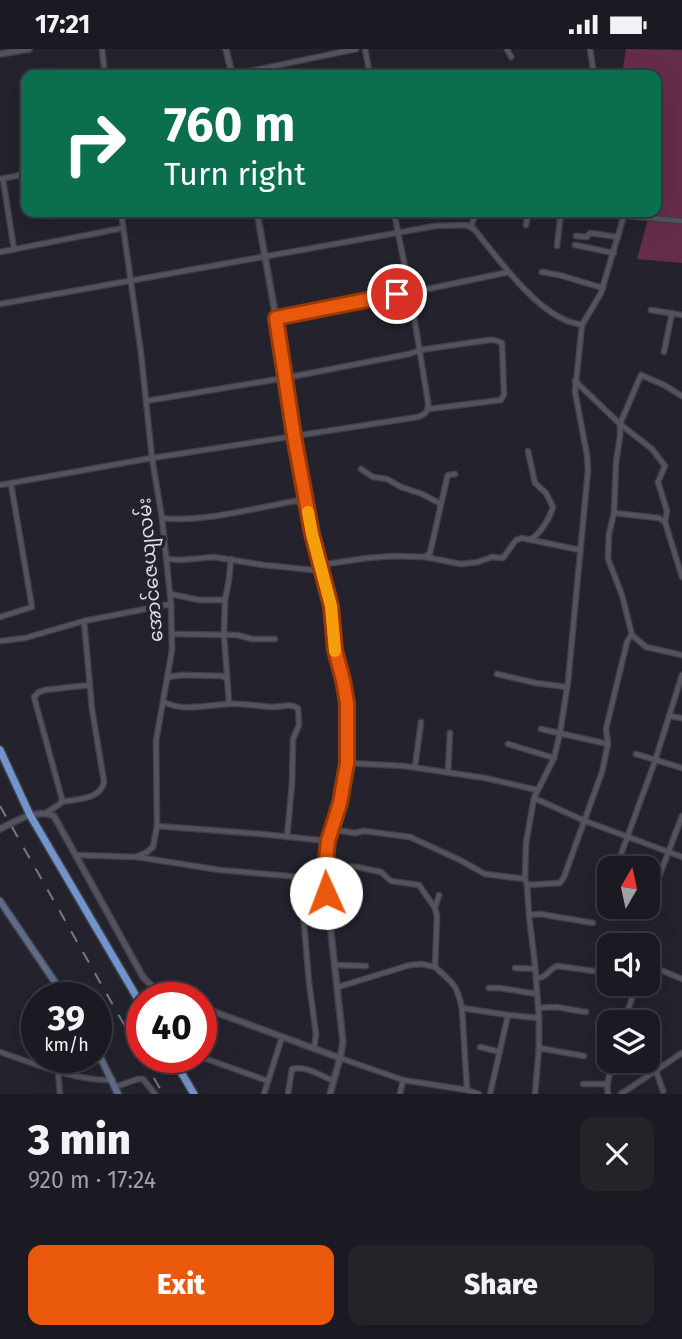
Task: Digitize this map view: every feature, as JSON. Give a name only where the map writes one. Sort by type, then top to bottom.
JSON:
[{"type":"highway","points":[[0,750],[30,815],[128,982]]},
{"type":"highway","points":[[182,1073],[194,1094]]},
{"type":"main road","points":[[0,902],[55,982]]},
{"type":"street","points":[[0,54],[29,49]]},
{"type":"street","points":[[102,49],[104,70]]},
{"type":"street","points":[[226,49],[230,70]]},
{"type":"street","points":[[255,70],[356,49]]},
{"type":"street","points":[[365,49],[369,70]]},
{"type":"street","points":[[507,49],[511,57]]},
{"type":"street","points":[[590,49],[593,70]]},
{"type":"street","points":[[15,249],[2,179],[21,175]]},
{"type":"street","name":"အောင်ဇေယျလမ်း","points":[[122,217],[162,518],[172,634],[168,677],[156,741],[157,826],[153,847],[136,857]]},
{"type":"street","points":[[258,217],[306,503],[331,606],[335,650],[347,703],[347,763],[324,865],[344,1042],[330,1094]]},
{"type":"street","points":[[395,217],[429,409]]},
{"type":"street","points":[[471,227],[474,217]]},
{"type":"street","points":[[526,225],[527,217]]},
{"type":"street","points":[[557,246],[560,217]]},
{"type":"street","points":[[535,1094],[539,1018],[536,969],[528,915],[526,843],[534,798],[554,758],[567,687],[588,462],[575,392],[582,325],[603,288],[623,217]]},
{"type":"street","points":[[653,217],[682,221]]},
{"type":"street","points":[[0,304],[435,226],[466,225],[471,227],[545,309],[562,319],[582,325]]},
{"type":"street","points":[[0,252],[123,228]]},
{"type":"street","points":[[576,236],[587,237],[590,233],[618,237]]},
{"type":"street","points":[[575,245],[614,253]]},
{"type":"street","points":[[276,318],[509,272]]},
{"type":"street","points":[[542,272],[603,288]]},
{"type":"street","points":[[651,310],[682,315]]},
{"type":"street","points":[[664,352],[672,313]]},
{"type":"street","points":[[0,485],[152,458],[418,417],[429,409],[501,400],[504,394],[502,343],[489,340],[420,350],[285,378],[146,401]]},
{"type":"street","points":[[682,396],[641,375],[620,423],[608,559],[622,595],[632,635],[646,647],[682,655]]},
{"type":"street","points":[[575,380],[652,449],[665,466],[658,482],[667,511],[665,522],[682,577]]},
{"type":"street","points":[[528,451],[535,483],[546,493],[554,507],[539,533],[530,539]]},
{"type":"street","points":[[361,469],[373,477],[387,479],[441,504]]},
{"type":"street","points":[[425,557],[430,553],[448,475],[455,474]]},
{"type":"street","points":[[0,617],[32,607],[11,484]]},
{"type":"street","points":[[162,518],[198,518],[295,501],[306,503]]},
{"type":"street","points":[[614,513],[648,516],[665,522]]},
{"type":"street","points":[[166,559],[214,557],[314,571],[320,565],[367,558],[425,557],[454,564],[478,562],[492,557],[503,558],[518,538],[580,549]]},
{"type":"street","points":[[229,703],[224,635],[225,600],[231,559]]},
{"type":"street","points":[[170,594],[199,600],[225,600]]},
{"type":"street","points":[[0,641],[25,638],[84,621],[171,604]]},
{"type":"street","points":[[46,813],[61,802],[92,796],[101,790],[104,782],[92,709],[84,621]]},
{"type":"street","points":[[172,634],[237,635],[252,639],[275,639]]},
{"type":"street","points":[[331,829],[410,837],[485,874],[526,882],[560,883],[599,781],[608,744],[606,729],[627,642],[632,635]]},
{"type":"street","points":[[497,674],[567,687]]},
{"type":"street","points":[[168,677],[222,675],[226,678]]},
{"type":"street","points":[[621,856],[682,675]]},
{"type":"street","points":[[61,802],[34,697],[45,690],[90,685]]},
{"type":"street","points":[[164,702],[172,706],[207,707],[229,703],[275,707],[292,704],[298,708],[299,725],[293,739],[287,837]]},
{"type":"street","points":[[669,716],[682,718]]},
{"type":"street","points":[[415,767],[421,722]]},
{"type":"street","points":[[541,729],[608,744]]},
{"type":"street","points":[[448,773],[450,733]]},
{"type":"street","points":[[508,744],[554,758]]},
{"type":"street","points":[[636,754],[682,768]]},
{"type":"street","points":[[347,763],[415,767],[485,778],[537,790]]},
{"type":"street","points":[[534,798],[585,821],[682,857]]},
{"type":"street","points":[[0,829],[30,815],[46,813],[54,816],[142,977],[147,982]]},
{"type":"street","points":[[660,874],[682,816]]},
{"type":"street","points":[[157,826],[328,841]]},
{"type":"street","points":[[76,855],[136,857],[220,870],[324,879]]},
{"type":"street","points":[[324,865],[381,872],[391,881],[419,885],[435,908],[437,916],[435,967]]},
{"type":"street","points":[[300,877],[316,1034],[314,1049]]},
{"type":"street","points":[[435,908],[439,895]]},
{"type":"street","points":[[528,915],[540,914],[593,923]]},
{"type":"street","points":[[335,965],[366,966]]},
{"type":"street","points":[[338,987],[410,965],[435,967],[454,983],[462,1008],[467,1090]]},
{"type":"street","points":[[536,978],[544,977],[558,966],[594,971]]},
{"type":"street","points":[[515,968],[536,969]]},
{"type":"street","points":[[660,971],[682,979]]},
{"type":"street","points":[[489,988],[537,994]]},
{"type":"street","points":[[538,1008],[556,1007],[586,1012]]},
{"type":"street","points":[[462,1008],[539,1018]]},
{"type":"street","points":[[217,1013],[403,1080],[479,1094]]},
{"type":"street","points":[[490,1094],[508,1015]]},
{"type":"street","points":[[264,1094],[282,1037]]},
{"type":"street","points":[[480,1048],[500,1052]]},
{"type":"street","points":[[539,1048],[584,1056]]},
{"type":"street","points":[[0,1052],[21,1059]]},
{"type":"street","points":[[660,1068],[682,1052]]},
{"type":"street","points":[[217,1063],[268,1081]]},
{"type":"street","points":[[288,1094],[292,1069],[296,1067],[334,1081]]},
{"type":"street","points":[[58,1073],[60,1094]]},
{"type":"street","points":[[64,1073],[102,1080],[115,1087],[143,1079],[155,1094]]},
{"type":"street","points":[[608,1094],[610,1073]]},
{"type":"street","points":[[621,1094],[653,1073]]},
{"type":"street","points":[[657,1073],[663,1091]]},
{"type":"street","points":[[400,1094],[403,1080]]},
{"type":"street","points":[[583,1084],[608,1084]]},
{"type":"shaded area","points":[[626,49],[682,50],[682,263],[637,259],[649,217],[661,217],[661,70],[623,70]]},
{"type":"railway","points":[[0,806],[126,1028]]},
{"type":"railway","points":[[151,1073],[163,1094]]},
{"type":"slow traffic","points":[[308,512],[331,606],[335,651]]},
{"type":"route","points":[[326,893],[325,858],[340,803],[347,763],[347,703],[335,650],[331,606],[312,534],[276,318],[397,294]]}]
